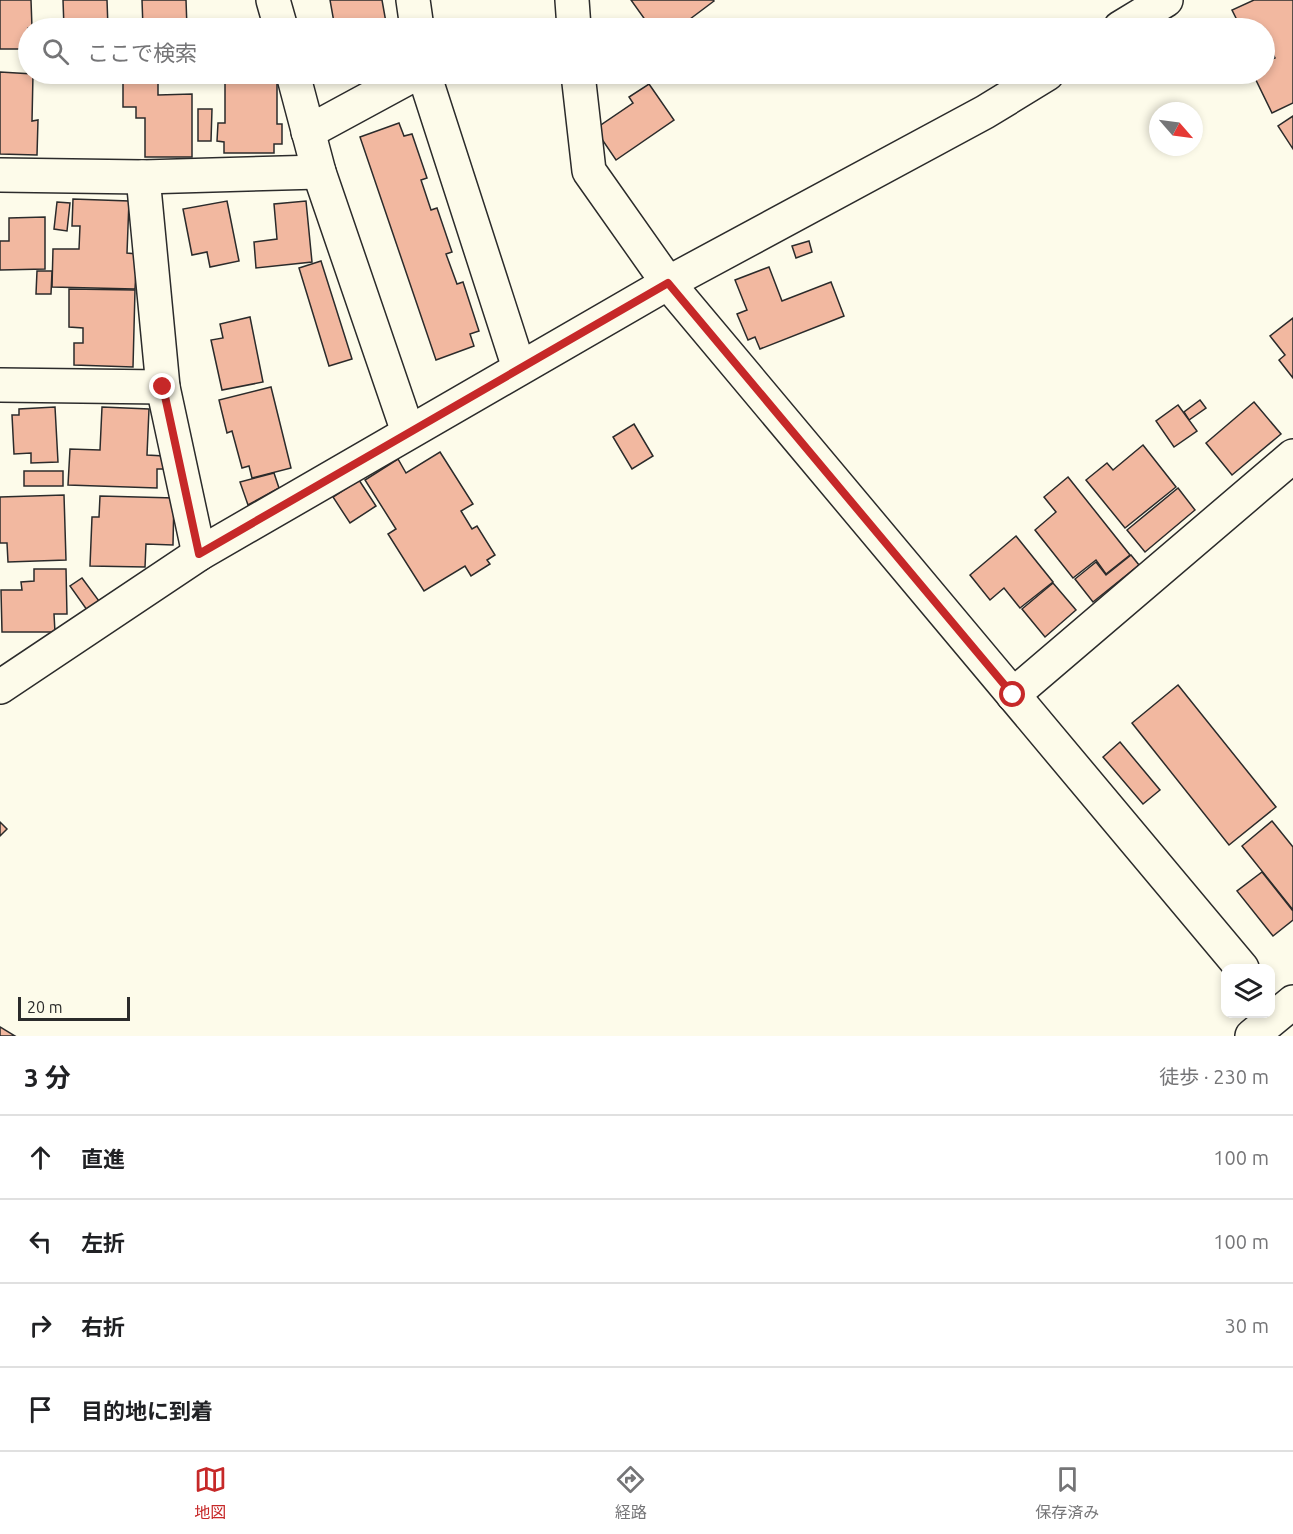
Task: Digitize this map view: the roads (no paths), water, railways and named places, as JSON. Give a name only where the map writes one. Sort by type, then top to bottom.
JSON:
[{"type":"street","points":[[273,0],[278,18]]},
{"type":"street","points":[[413,0],[416,18]]},
{"type":"street","points":[[572,0],[573,18]]},
{"type":"street","points":[[1136,18],[1166,0]]},
{"type":"street","points":[[296,84],[319,172],[408,432]]},
{"type":"street","points":[[308,132],[397,84]]},
{"type":"street","points":[[427,84],[519,368]]},
{"type":"street","points":[[579,84],[589,171],[668,283],[1238,964]]},
{"type":"street","points":[[0,687],[199,554],[668,283],[985,112],[1031,84]]},
{"type":"street","points":[[0,175],[143,177],[319,172]]},
{"type":"street","points":[[143,177],[163,387],[199,554]]},
{"type":"street","points":[[0,385],[163,387]]},
{"type":"street","points":[[1013,695],[1293,456]]},
{"type":"street","points":[[1252,1036],[1284,1011]]}]
